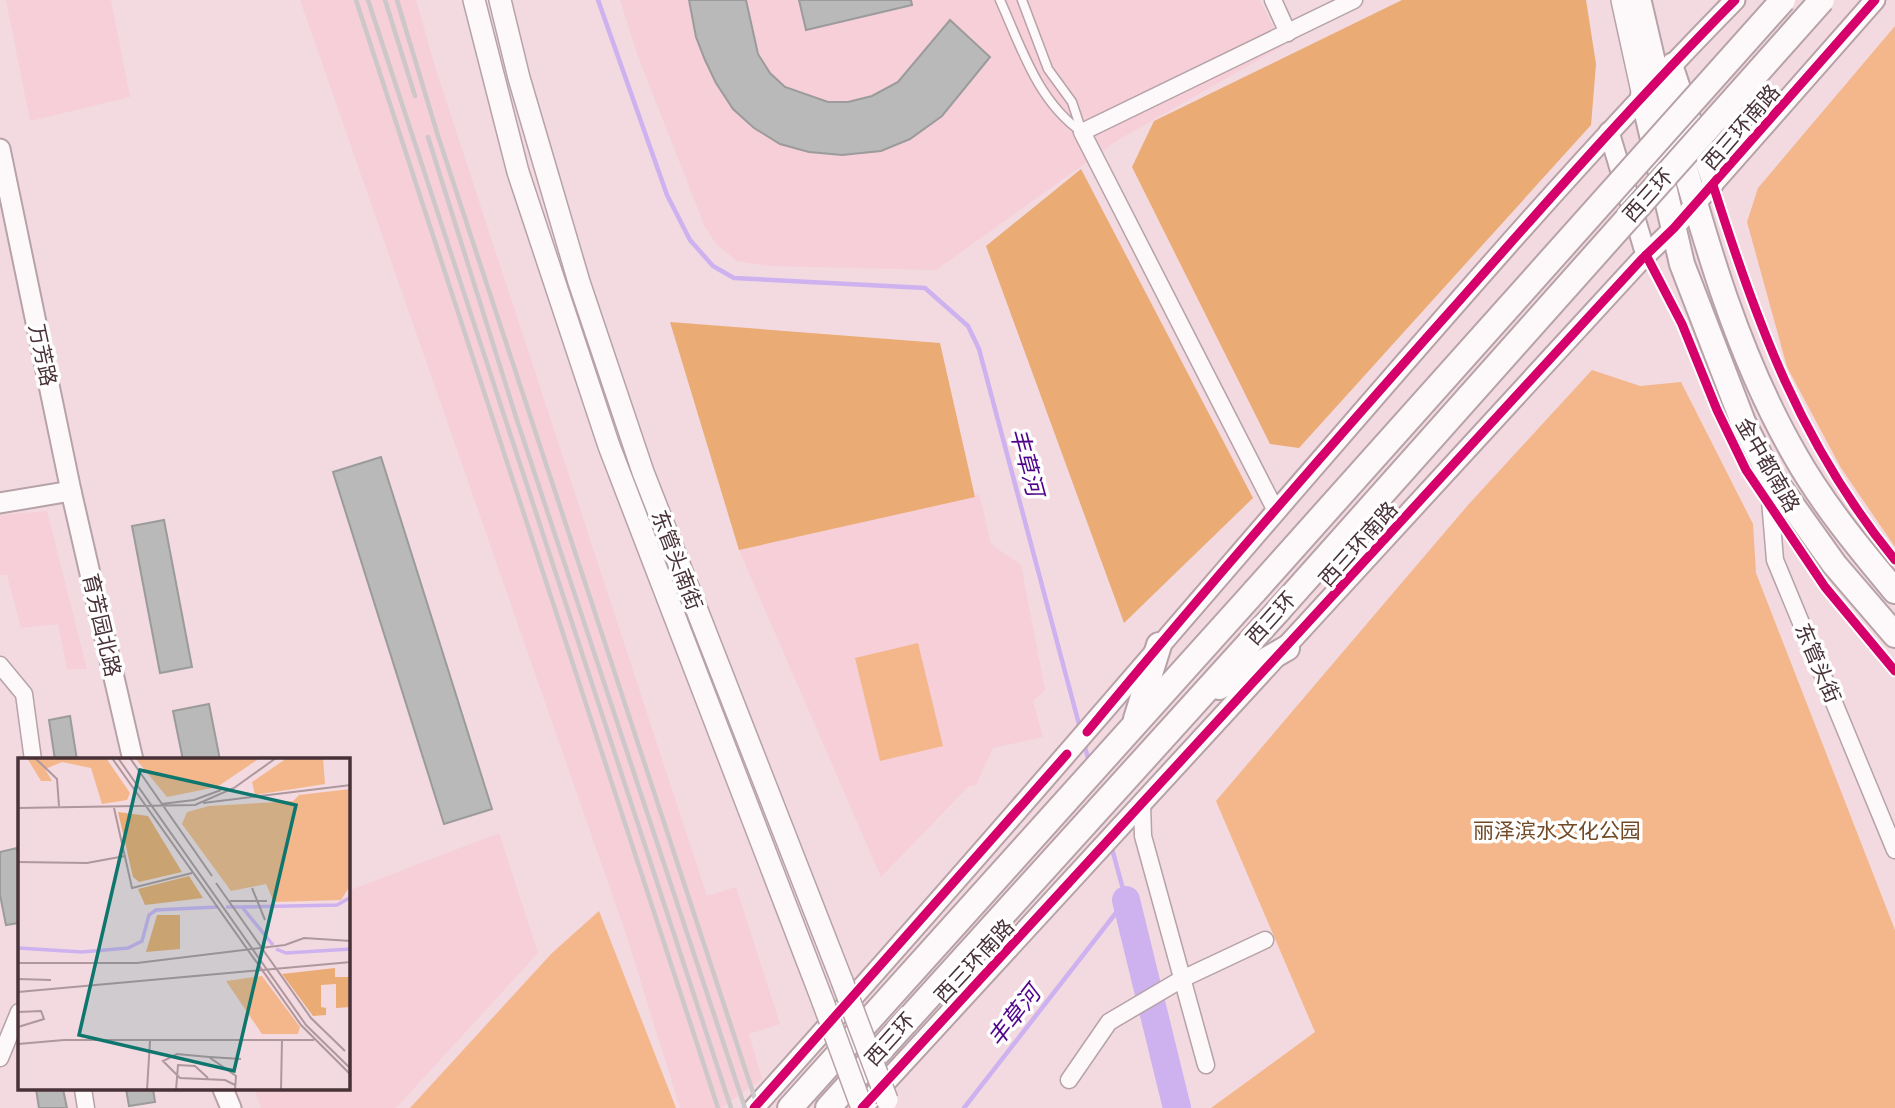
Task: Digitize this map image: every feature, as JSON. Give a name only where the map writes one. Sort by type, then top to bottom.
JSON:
[{"type":"main road","name":"东管头南街","points":[[474,0],[518,172],[609,446],[862,1108]]},
{"type":"main road","name":"东管头南街","points":[[500,0],[519,78],[579,282],[643,472],[888,1104]]},
{"type":"main road","points":[[1622,0],[1643,96]]},
{"type":"main road","name":"西三环","points":[[790,1108],[1783,0]]},
{"type":"main road","name":"西三环","points":[[828,1108],[1279,610],[1822,0]]},
{"type":"main road","name":"金中都南路","points":[[1666,70],[1696,204],[1740,341],[1770,410],[1796,457],[1827,502],[1859,548],[1895,591]]},
{"type":"main road","name":"金中都南路","points":[[1643,96],[1682,264],[1743,422],[1767,470],[1834,564],[1895,635]]},
{"type":"main road","points":[[1133,726],[1159,645]]},
{"type":"main road","points":[[1197,700],[1287,648]]},
{"type":"street","points":[[1273,0],[1288,33]]},
{"type":"street","points":[[1276,511],[1082,132],[1354,0]]},
{"type":"street","points":[[1641,0],[1713,185]]},
{"type":"street","points":[[754,1108],[1087,732],[1391,377],[1609,132],[1735,0]]},
{"type":"street","name":"西三环南路","points":[[862,1108],[1646,255],[1696,204],[1875,0]]},
{"type":"street","points":[[1609,132],[1646,255]]},
{"type":"street","name":"万芳路","points":[[0,149],[71,491]]},
{"type":"street","name":"东管头街","points":[[1767,470],[1775,560],[1895,850]]},
{"type":"street","points":[[0,503],[71,491]]},
{"type":"street","name":"育芳园北路","points":[[71,491],[133,758]]},
{"type":"street","points":[[0,665],[24,694],[33,758]]},
{"type":"street","points":[[1142,804],[1143,836],[1206,1065]]},
{"type":"street","points":[[1069,1080],[1109,1022],[1182,979],[1265,940]]},
{"type":"street","points":[[0,1058],[18,1014]]},
{"type":"street","points":[[83,1090],[86,1108]]},
{"type":"street","points":[[223,1090],[231,1108]]},
{"type":"lane","points":[[1000,0],[1037,82],[1065,121],[1082,132]]},
{"type":"lane","points":[[1022,0],[1048,69],[1072,102],[1082,132]]},
{"type":"shaded area","points":[[6,0],[111,0],[130,97],[30,121]]},
{"type":"shaded area","points":[[300,0],[416,0],[436,70],[707,896],[736,887],[780,1024],[749,1034],[762,1079],[721,1108],[680,1108],[626,934]]},
{"type":"shaded area","points":[[620,0],[1260,0],[1283,46],[1118,140],[936,270],[769,266],[737,261],[717,245],[705,227],[637,54]]},
{"type":"shaded area","points":[[1402,0],[1586,0],[1596,64],[1591,125],[1299,448],[1270,444],[1132,167],[1154,121]]},
{"type":"shaded area","points":[[1081,169],[1253,498],[1124,623],[986,246]]},
{"type":"shaded area","points":[[670,322],[940,343],[975,497],[739,550]]},
{"type":"shaded area","points":[[979,493],[991,544],[1021,565],[1045,690],[1033,701],[1043,737],[993,748],[976,785],[969,786],[881,877],[739,550],[974,497]]},
{"type":"shaded area","points":[[47,511],[87,669],[67,669],[58,624],[21,628],[7,575],[0,575],[0,515]]},
{"type":"shaded area","points":[[499,833],[538,953],[396,1108],[261,1108],[254,1090],[350,1090],[350,890]]},
{"type":"green space","points":[[1895,26],[1895,547],[1841,468],[1787,367],[1747,222],[1758,188]]},
{"type":"green space","name":"丽泽滨水文化公园","points":[[1592,370],[1640,386],[1681,382],[1753,524],[1756,573],[1895,930],[1895,1108],[1211,1108],[1315,1032],[1216,801],[1468,505]]},
{"type":"green space","points":[[918,643],[943,746],[880,761],[855,658]]},
{"type":"green space","points":[[599,911],[676,1108],[410,1108],[552,953]]},
{"type":"building","points":[[689,0],[746,0],[758,54],[770,73],[785,87],[828,102],[848,102],[872,96],[898,82],[950,20],[990,57],[942,116],[910,139],[881,151],[842,155],[809,152],[780,144],[754,128],[733,109],[705,60],[696,37]]},
{"type":"building","points":[[799,0],[911,0],[912,5],[806,30]]},
{"type":"building","points":[[381,457],[492,809],[444,824],[333,472]]},
{"type":"building","points":[[164,520],[192,667],[160,673],[132,526]]},
{"type":"building","points":[[209,704],[220,758],[183,758],[173,711]]},
{"type":"building","points":[[70,716],[77,758],[55,758],[49,720]]},
{"type":"building","points":[[17,848],[18,923],[6,925],[0,895],[0,852]]},
{"type":"building","points":[[36,1090],[63,1090],[67,1108],[39,1108]]},
{"type":"building","points":[[126,1090],[153,1090],[155,1102],[129,1106]]},
{"type":"waterway","name":"丰草河","points":[[598,0],[667,195],[690,240],[713,266],[734,278],[925,288],[968,326],[979,349],[1080,728]]},
{"type":"waterway","name":"丰草河","points":[[1084,743],[1089,762]]},
{"type":"waterway","name":"丰草河","points":[[964,1108],[1126,900],[1111,845]]},
{"type":"waterway","points":[[1126,900],[1177,1108]]},
{"type":"railway","points":[[356,0],[718,1108]]},
{"type":"railway","points":[[368,0],[731,1108]]},
{"type":"railway","points":[[385,0],[415,96]]},
{"type":"railway","points":[[397,0],[438,136],[758,1108]]},
{"type":"railway","points":[[428,137],[515,414],[745,1108]]},
{"type":"cycle path","points":[[1087,732],[1314,465],[1592,152],[1735,0]]},
{"type":"cycle path","points":[[862,1108],[1641,260],[1674,228],[1875,0]]},
{"type":"cycle path","points":[[1713,185],[1747,286],[1785,382],[1833,472],[1862,517],[1895,560]]},
{"type":"cycle path","points":[[1646,255],[1682,324],[1717,410],[1746,470],[1825,587],[1895,671]]},
{"type":"cycle path","points":[[754,1108],[1067,754]]}]
